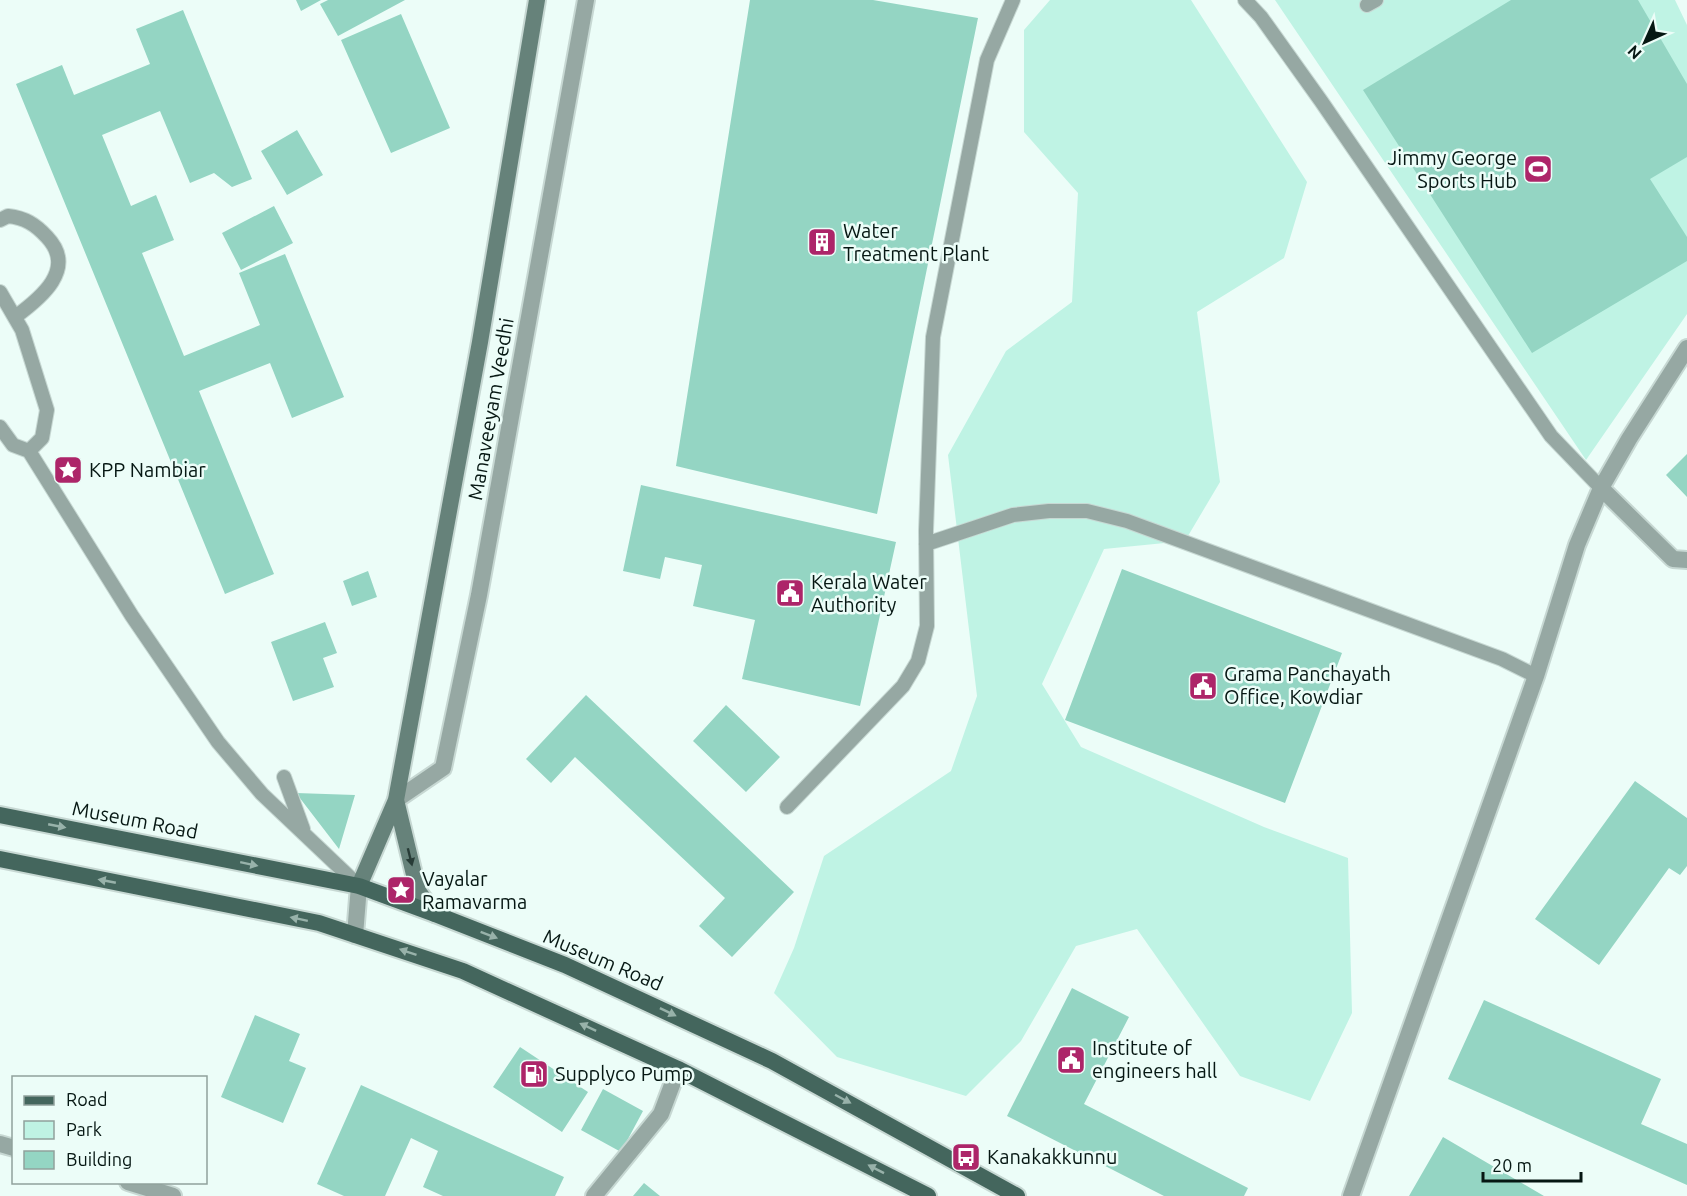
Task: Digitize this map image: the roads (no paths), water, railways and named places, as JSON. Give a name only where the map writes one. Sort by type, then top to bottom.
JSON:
[{"type":"main road","name":"Manaveeyam Veedhi","points":[[359,886],[396,800],[480,342],[537,0]]},
{"type":"main road","points":[[396,800],[418,891],[435,914]]},
{"type":"main road","name":"Museum Road","points":[[0,815],[359,886],[435,914],[565,965],[772,1061],[1017,1196]]},
{"type":"main road","points":[[0,859],[319,923],[463,971],[678,1069],[928,1196]]},
{"type":"street","name":"Manaveeyam Veedhi","points":[[396,800],[443,768],[479,595],[586,0]]},
{"type":"street","points":[[1351,1196],[1536,676],[1577,544],[1601,488],[1687,348]]},
{"type":"street","points":[[1601,488],[1673,559],[1687,560]]},
{"type":"street","name":"Manaveeyam Veedhi","points":[[355,935],[359,886]]},
{"type":"street","points":[[594,1196],[661,1114],[678,1069]]},
{"type":"street","points":[[134,1184],[173,1196]]},
{"type":"lane","points":[[788,807],[903,686],[918,661],[927,626],[926,544],[933,337],[987,60],[1012,0]]},
{"type":"lane","points":[[1245,0],[1261,17],[1321,101],[1551,436],[1601,488]]},
{"type":"lane","points":[[0,220],[8,216],[35,223],[54,244],[58,253],[57,272],[45,294],[15,317]]},
{"type":"lane","points":[[0,292],[22,330],[47,410],[42,438],[29,451]]},
{"type":"lane","points":[[0,427],[13,445],[29,451],[132,616],[218,742],[262,794],[359,886]]},
{"type":"lane","points":[[926,544],[1013,515],[1087,511],[1127,521],[1436,634],[1502,659],[1536,676]]},
{"type":"lane","points":[[284,777],[303,831]]},
{"type":"place","name":"Jimmy George Sports Hub","points":[[1538,169]]},
{"type":"place","name":"Water Treatment Plant","points":[[822,242]]},
{"type":"place","name":"KPP Nambiar","points":[[68,470]]},
{"type":"place","name":"Kerala Water Authority","points":[[790,593]]},
{"type":"place","name":"Grama Panchayath Office, Kowdiar","points":[[1203,686]]},
{"type":"place","name":"Vayalar Ramavarma","points":[[401,890]]},
{"type":"place","name":"Institute of engineers hall","points":[[1071,1060]]},
{"type":"place","name":"Supplyco Pump","points":[[534,1074]]},
{"type":"place","name":"Kanakakkunnu","points":[[966,1157]]}]
